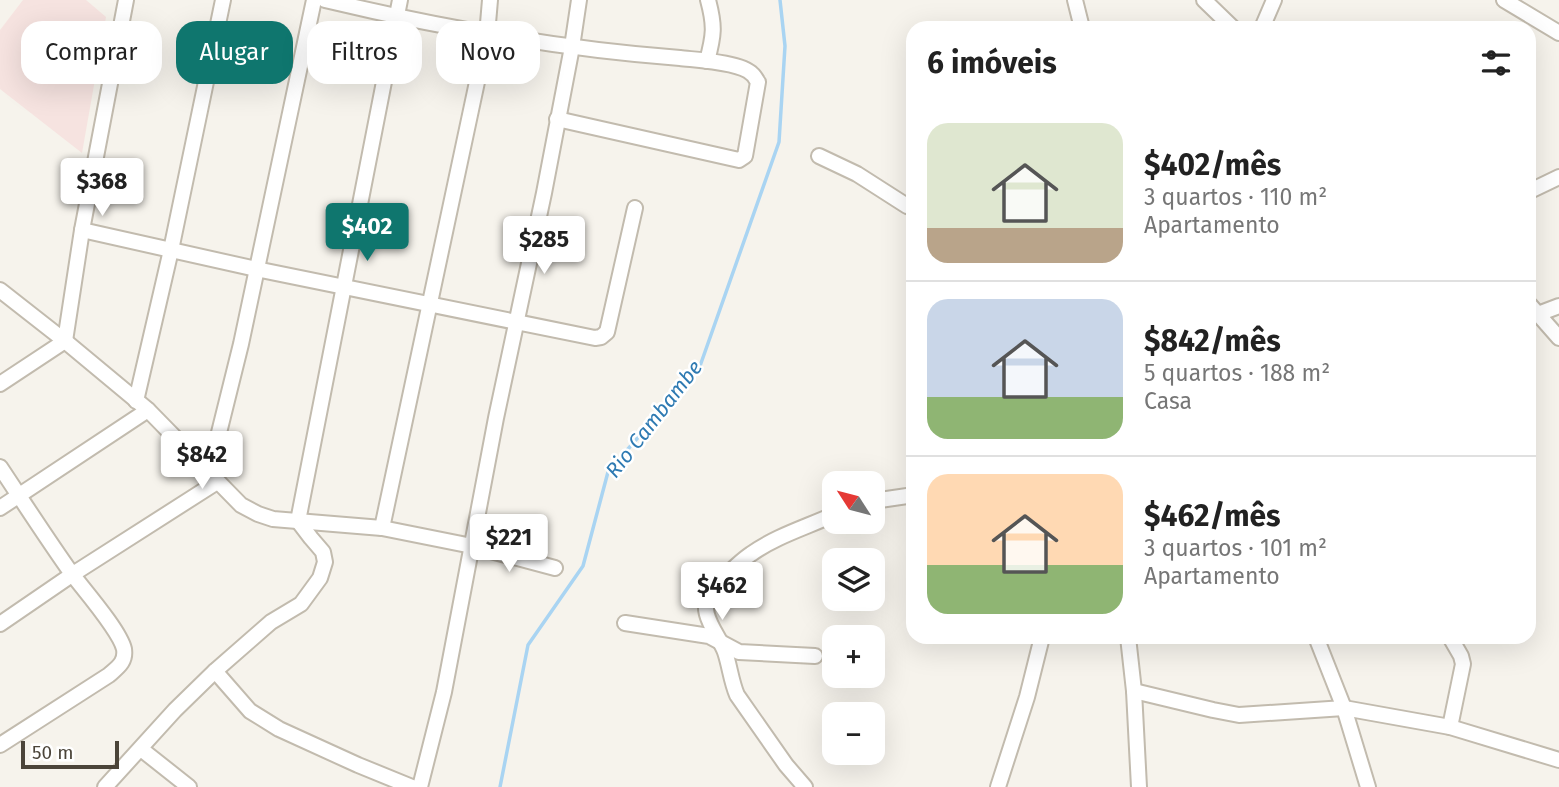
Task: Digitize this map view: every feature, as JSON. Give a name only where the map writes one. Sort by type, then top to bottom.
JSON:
[{"type":"street","points":[[0,384],[65,341],[82,230],[126,0]]},
{"type":"street","points":[[0,508],[142,406],[223,0]]},
{"type":"street","points":[[0,624],[213,478],[314,0]]},
{"type":"street","points":[[325,0],[436,25]]},
{"type":"street","points":[[106,787],[175,710],[271,622],[301,604],[320,578],[325,562],[323,552],[298,521],[400,0]]},
{"type":"street","points":[[488,21],[490,0]]},
{"type":"street","points":[[420,787],[444,692],[544,192],[579,0]]},
{"type":"street","points":[[707,61],[714,35],[708,0]]},
{"type":"street","points":[[1075,0],[1080,21]]},
{"type":"street","points":[[1203,0],[1226,21]]},
{"type":"street","points":[[1265,21],[1274,0]]},
{"type":"street","points":[[1504,0],[1559,33]]},
{"type":"street","points":[[540,43],[707,61],[744,68],[753,74],[758,82],[746,153],[741,160],[557,119]]},
{"type":"street","points":[[382,528],[476,84]]},
{"type":"street","points":[[819,156],[857,174],[906,205]]},
{"type":"street","points":[[1536,188],[1559,177]]},
{"type":"street","points":[[82,230],[256,269],[595,338],[607,332],[635,208]]},
{"type":"street","points":[[0,290],[142,406],[241,505],[258,514],[273,519],[382,528],[472,546],[555,568]]},
{"type":"street","points":[[1536,310],[1559,306]]},
{"type":"street","points":[[1536,312],[1559,338]]},
{"type":"street","points":[[0,467],[117,633],[125,653],[122,664],[109,675],[0,746]]},
{"type":"street","points":[[886,499],[906,496]]},
{"type":"street","points":[[802,786],[737,695],[724,650],[707,617],[708,595],[738,564],[753,553],[781,536],[822,519]]},
{"type":"street","points":[[625,623],[709,636],[739,652],[815,656]]},
{"type":"street","points":[[999,787],[1040,644]]},
{"type":"street","points":[[1129,644],[1139,787]]},
{"type":"street","points":[[1319,644],[1344,708],[1368,787]]},
{"type":"street","points":[[1450,727],[1463,664],[1454,644]]},
{"type":"street","points":[[215,671],[250,711],[279,729],[412,787]]},
{"type":"street","points":[[1134,691],[1239,715],[1344,708],[1450,727],[1559,760]]},
{"type":"street","points":[[141,749],[189,787]]},
{"type":"shaded area","points":[[23,0],[86,0],[106,17],[105,21],[21,21],[21,84],[94,84],[82,153],[0,89],[0,30]]},
{"type":"waterway","name":"Rio Cambambe","points":[[500,787],[528,645],[583,566],[608,472],[700,366],[779,142],[785,46],[780,0]]}]
